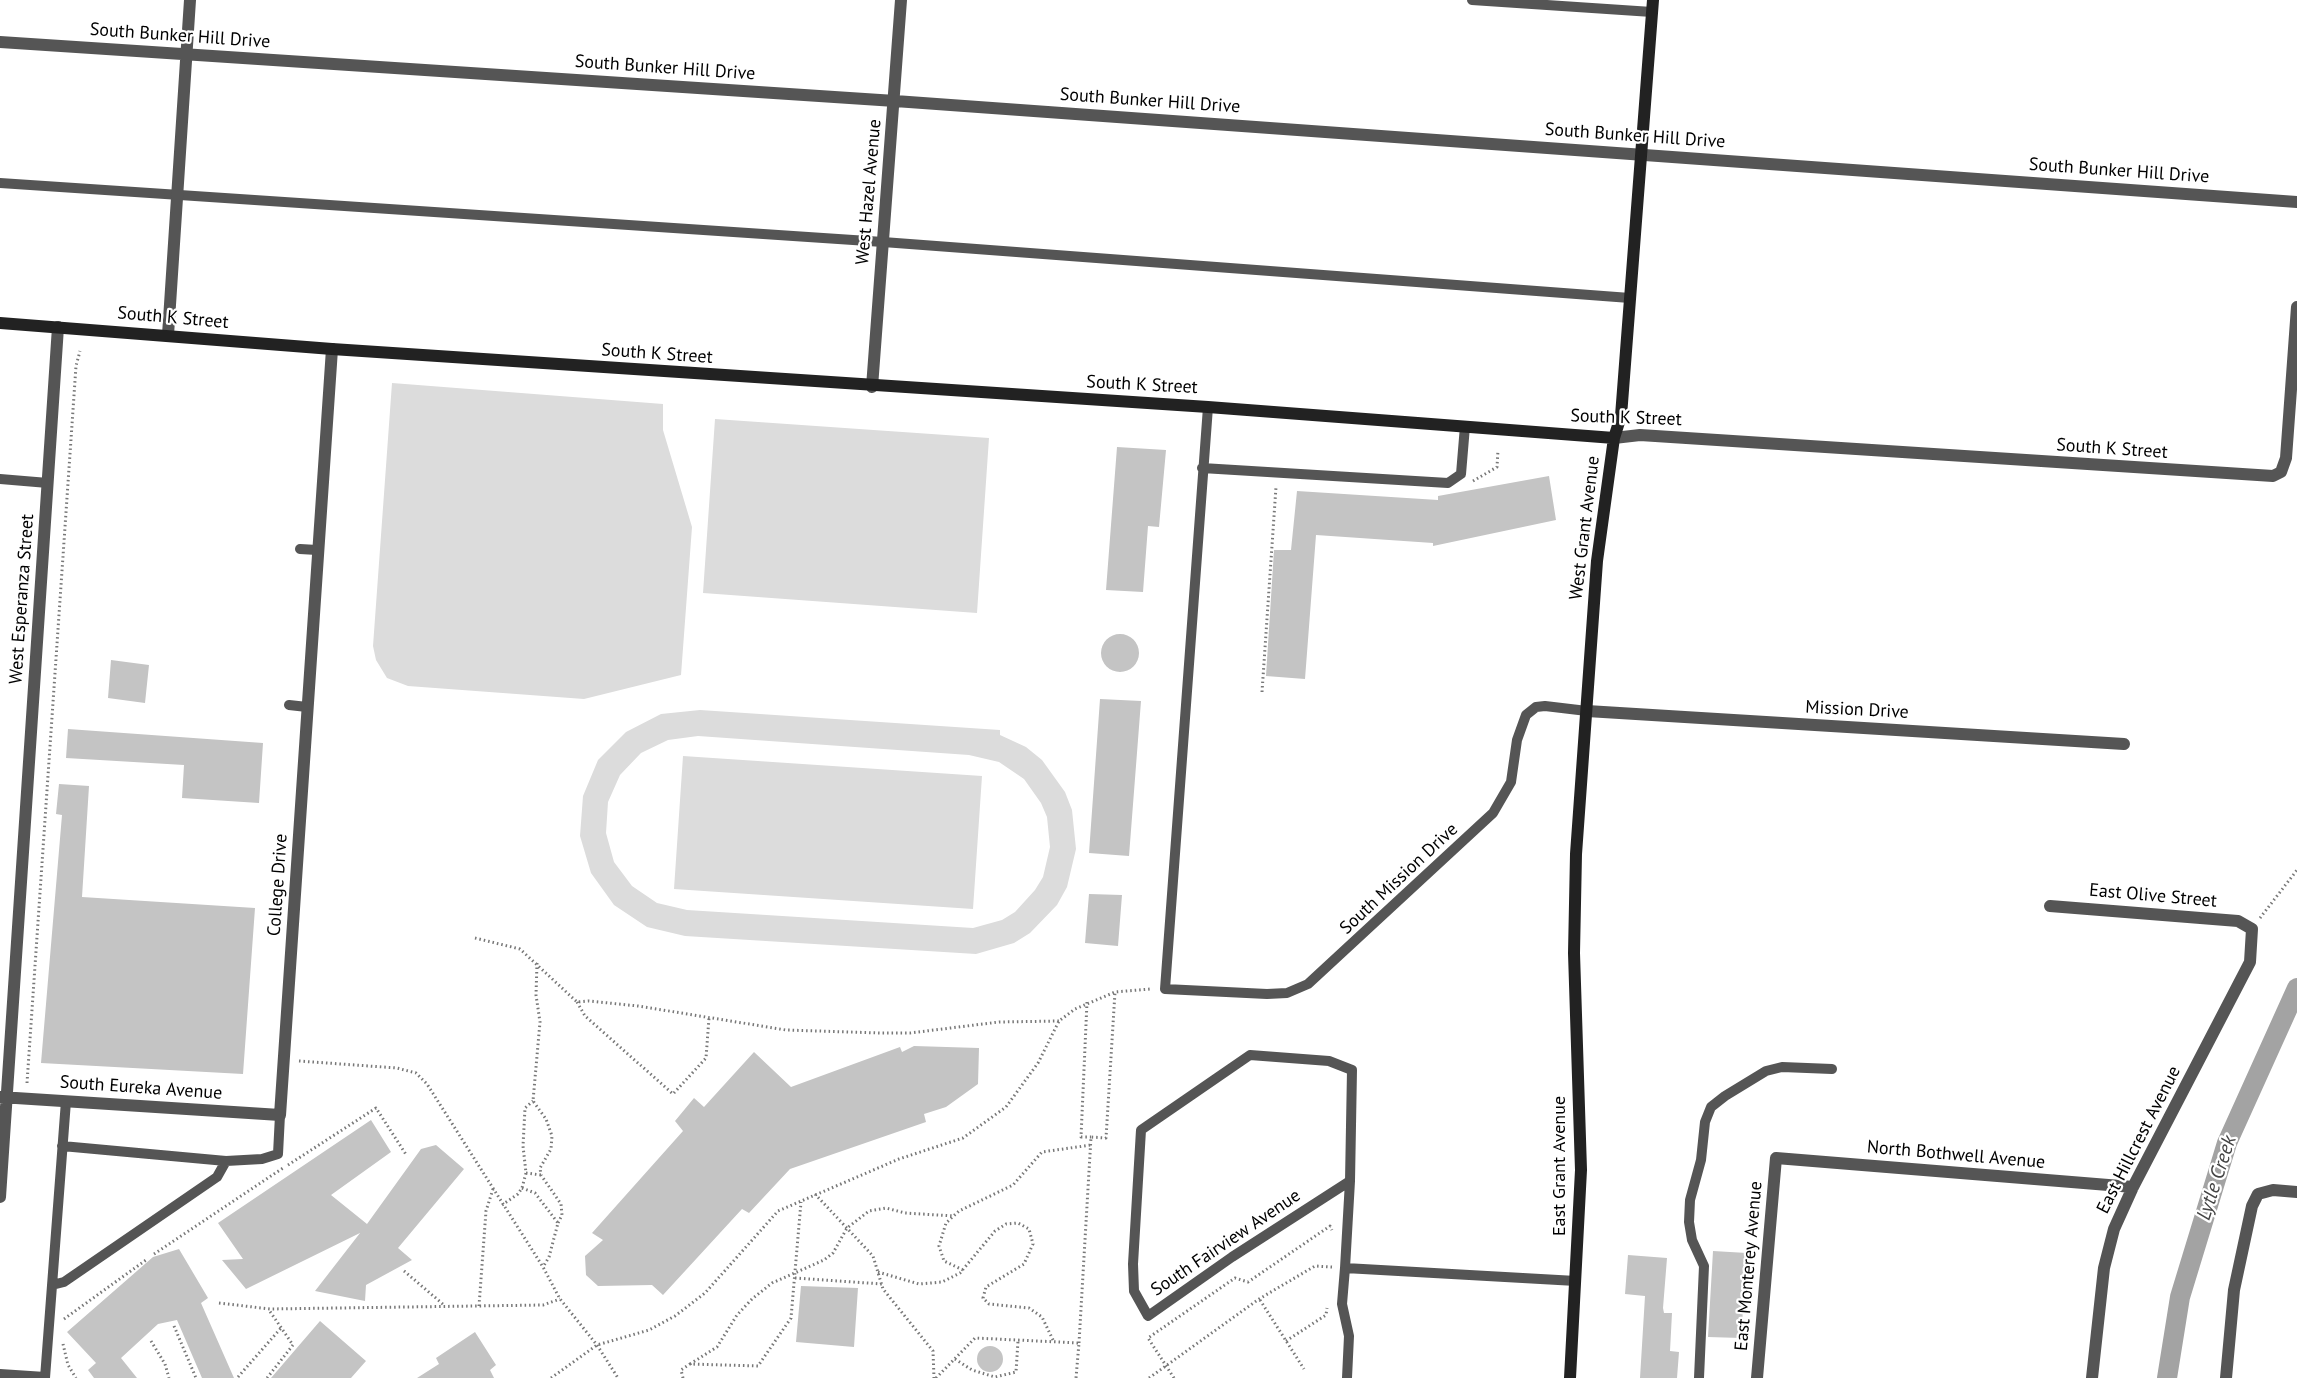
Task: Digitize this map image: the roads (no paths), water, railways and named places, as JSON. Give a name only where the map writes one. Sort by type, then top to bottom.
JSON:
[{"type":"street","points":[[168,335],[190,0]]},
{"type":"street","name":"West Hazel Avenue","points":[[872,387],[902,0]]},
{"type":"street","name":"West Grant Avenue","points":[[1574,953],[1576,854],[1597,561],[1614,438],[1621,416],[1652,6]]},
{"type":"street","name":"South Bunker Hill Drive","points":[[0,42],[895,101],[2297,202]]},
{"type":"street","name":"South K Street","points":[[0,323],[332,349],[872,387],[1208,407],[1614,438],[1640,435],[2263,477],[2281,472],[2286,458],[2297,307]]},
{"type":"street","name":"West Esperanza Street","points":[[0,1197],[3,1097],[58,327]]},
{"type":"street","name":"College Drive","points":[[280,1114],[332,349]]},
{"type":"street","name":"Mission Drive","points":[[1587,711],[2124,744]]},
{"type":"street","name":"East Olive Street","points":[[2050,906],[2238,921],[2252,929]]},
{"type":"street","name":"East Hillcrest Avenue","points":[[2092,1378],[2104,1268],[2114,1229],[2133,1187],[2250,962],[2252,929]]},
{"type":"street","name":"East Grant Avenue","points":[[1570,1378],[1581,1170],[1574,953]]},
{"type":"street","name":"South Eureka Avenue","points":[[3,1097],[280,1114]]},
{"type":"street","name":"North Bothwell Avenue","points":[[1776,1158],[2133,1187]]},
{"type":"street","name":"East Monterey Avenue","points":[[1757,1378],[1776,1158]]},
{"type":"street","points":[[2226,1378],[2234,1290],[2252,1206],[2258,1194],[2272,1190],[2297,1192]]},
{"type":"lane","points":[[1472,0],[1652,6]]},
{"type":"lane","points":[[0,183],[883,242],[1630,298]]},
{"type":"lane","points":[[1208,407],[1202,468],[1448,483],[1461,474],[1465,426]]},
{"type":"lane","name":"South Mission Drive","points":[[1202,468],[1165,989],[1267,994],[1287,993],[1308,984],[1493,813],[1511,782],[1517,740],[1526,715],[1536,708],[1545,706],[1587,711]]},
{"type":"lane","points":[[0,479],[48,483]]},
{"type":"lane","points":[[300,549],[317,550]]},
{"type":"lane","points":[[289,705],[307,706]]},
{"type":"lane","name":"South Fairview Avenue","points":[[1347,1378],[1349,1336],[1342,1304],[1350,1181],[1352,1070],[1329,1061],[1250,1055],[1141,1131],[1133,1264],[1134,1291],[1148,1316],[1232,1257],[1350,1181]]},
{"type":"lane","points":[[1699,1378],[1704,1266],[1692,1240],[1689,1222],[1690,1200],[1701,1160],[1708,1114],[1712,1107],[1725,1096],[1766,1071],[1782,1067],[1832,1069]]},
{"type":"lane","points":[[0,1374],[45,1378],[66,1101]]},
{"type":"lane","name":"College Drive","points":[[226,1161],[262,1159],[278,1154],[280,1114]]},
{"type":"lane","points":[[52,1285],[64,1282],[217,1177],[226,1161],[62,1146]]},
{"type":"lane","points":[[1345,1268],[1576,1281]]},
{"type":"waterway","name":"Lytle Creek","points":[[2167,1378],[2180,1297],[2227,1143],[2297,988]]}]
